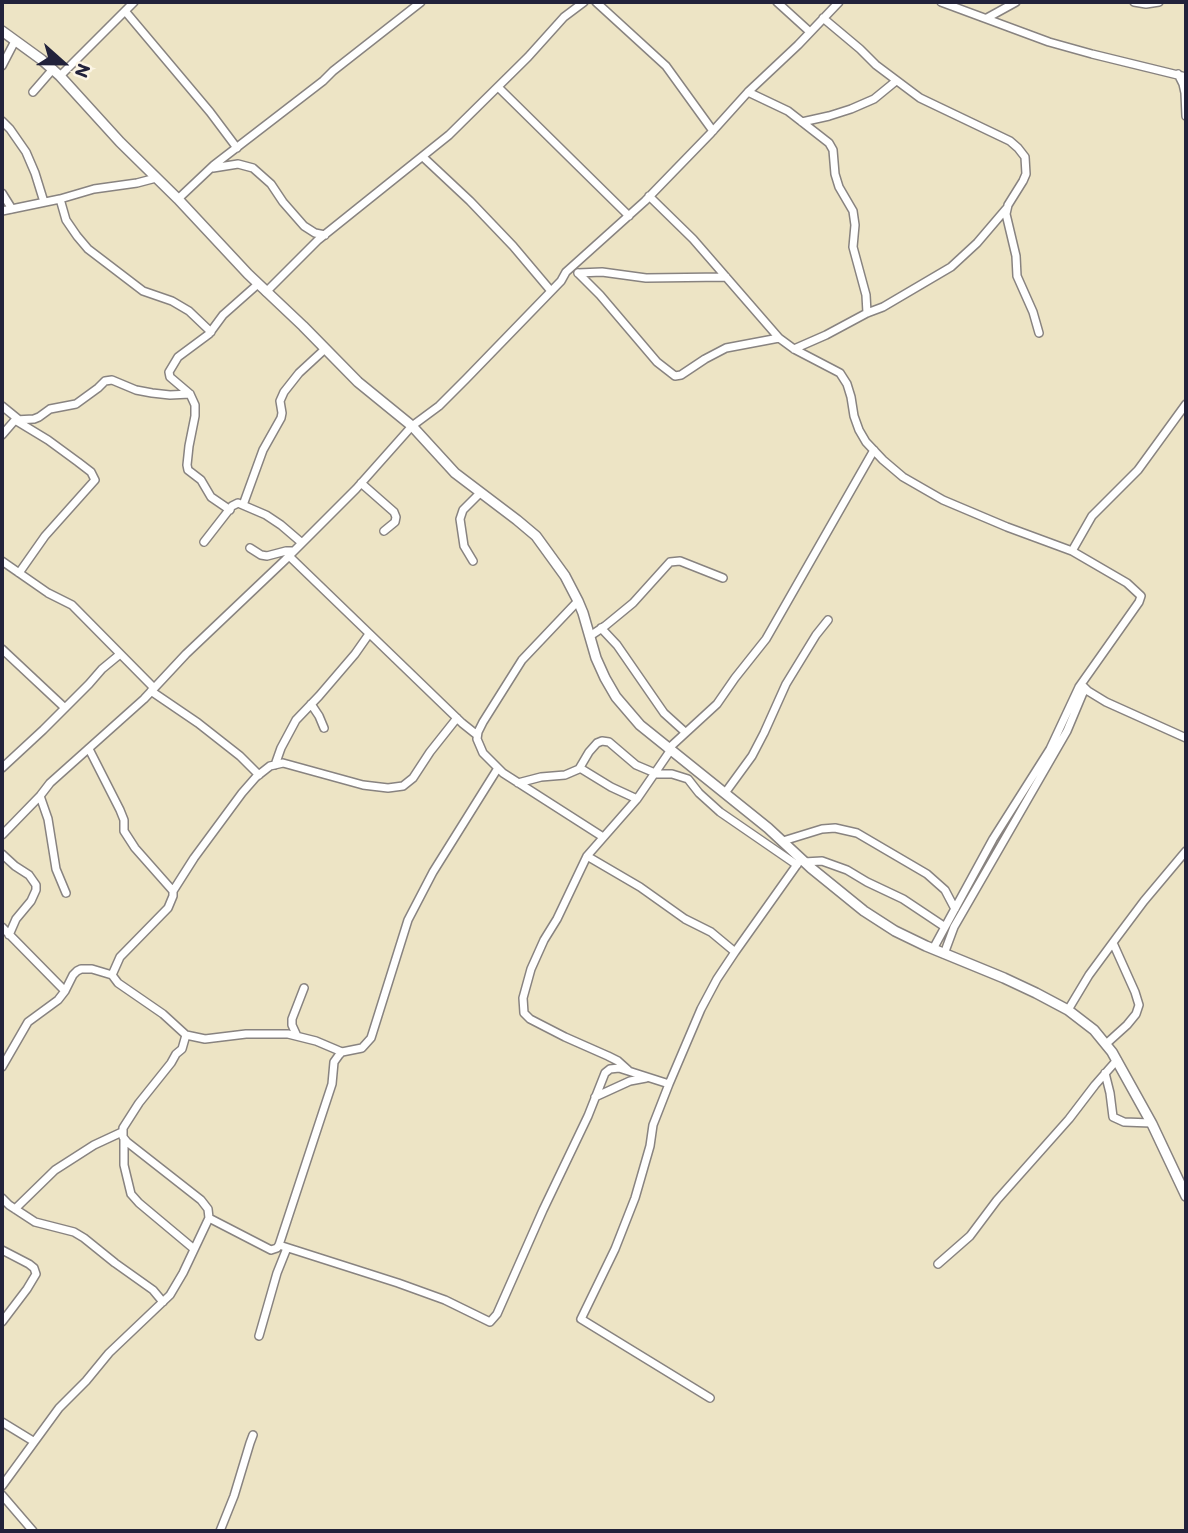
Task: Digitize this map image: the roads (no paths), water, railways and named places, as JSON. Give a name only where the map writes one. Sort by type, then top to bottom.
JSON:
[{"type":"street","points":[[33,92],[134,2]]},
{"type":"street","points":[[178,199],[210,168],[421,2]]},
{"type":"street","points":[[266,292],[325,235],[449,135],[564,18],[584,2]]},
{"type":"street","points":[[596,2],[666,66],[713,131]]},
{"type":"street","points":[[777,2],[810,32]]},
{"type":"street","points":[[2,835],[50,783],[153,690],[186,654],[291,554],[361,484],[412,426],[439,406],[566,272],[629,216],[839,2]]},
{"type":"street","points":[[941,2],[1049,41],[1182,76],[1186,116]]},
{"type":"street","points":[[986,19],[1016,2]]},
{"type":"street","points":[[1134,2],[1146,5],[1158,2]]},
{"type":"street","points":[[125,11],[237,148]]},
{"type":"street","points":[[794,349],[883,307],[951,267],[977,243],[1006,209],[1026,174],[1027,167],[1025,157],[1010,141],[920,98],[823,18]]},
{"type":"street","points":[[2,31],[56,73],[258,284],[366,390],[412,426],[455,474],[536,536],[565,576],[578,601],[596,659],[616,697],[640,725],[783,841],[801,862]]},
{"type":"street","points":[[2,66],[15,41]]},
{"type":"street","points":[[802,122],[830,116],[874,99],[896,80]]},
{"type":"street","points":[[498,87],[629,216]]},
{"type":"street","points":[[748,92],[788,111],[829,143],[833,150],[839,187],[853,211],[853,247],[866,295],[867,313]]},
{"type":"street","points":[[2,121],[26,152],[44,202]]},
{"type":"street","points":[[2,137],[10,129]]},
{"type":"street","points":[[423,157],[470,201],[551,290]]},
{"type":"street","points":[[210,168],[238,163],[253,168],[271,184],[304,226],[315,233],[325,235]]},
{"type":"street","points":[[2,211],[94,189],[156,178]]},
{"type":"street","points":[[2,193],[12,209]]},
{"type":"street","points":[[649,196],[693,239],[779,338],[840,373],[847,384],[854,416],[866,442],[904,477],[943,500],[1072,551],[1127,583],[1141,596],[1083,685],[1050,749],[993,839],[933,949]]},
{"type":"street","points":[[60,199],[66,220],[88,249],[143,291],[172,301],[189,311],[211,332]]},
{"type":"street","points":[[1006,209],[1016,256],[1017,275],[1039,333]]},
{"type":"street","points":[[566,272],[602,272],[646,278],[726,277]]},
{"type":"street","points":[[578,272],[657,362],[676,376],[726,348],[779,338]]},
{"type":"street","points":[[230,510],[211,497],[201,480],[188,470],[188,446],[195,405],[190,394],[170,377],[169,372],[178,357],[211,332],[223,314],[258,284]]},
{"type":"street","points":[[243,505],[262,450],[281,418],[280,401],[284,391],[325,349]]},
{"type":"street","points":[[2,435],[16,419],[34,419],[50,409],[76,404],[105,381],[112,380],[152,393],[190,394]]},
{"type":"street","points":[[1072,551],[1092,516],[1138,470],[1186,404]]},
{"type":"street","points":[[2,405],[16,419],[91,472],[95,480],[45,536],[19,573]]},
{"type":"street","points":[[629,1071],[608,1055],[565,1037],[530,1019],[524,1013],[523,998],[531,969],[587,856],[637,799],[669,750],[717,704],[766,639],[874,450]]},
{"type":"street","points":[[361,484],[394,512],[395,522],[384,531]]},
{"type":"street","points":[[473,561],[464,545],[460,519],[463,510],[480,493]]},
{"type":"street","points":[[204,542],[235,504],[257,510],[302,543]]},
{"type":"street","points":[[250,548],[267,556],[286,551],[291,554],[369,634],[477,735]]},
{"type":"street","points":[[2,561],[78,610],[153,690],[198,723],[259,775]]},
{"type":"street","points":[[590,636],[633,603],[670,562],[680,561],[723,578]]},
{"type":"street","points":[[578,601],[522,660],[498,696],[477,739],[480,748],[498,768],[603,837]]},
{"type":"street","points":[[725,793],[752,756],[786,684],[828,620]]},
{"type":"street","points":[[601,628],[617,645],[664,713],[685,732]]},
{"type":"street","points":[[275,765],[296,720],[355,654],[369,634]]},
{"type":"street","points":[[2,649],[65,708]]},
{"type":"street","points":[[2,768],[119,655]]},
{"type":"street","points":[[1083,685],[1106,702],[1186,738]]},
{"type":"street","points":[[944,954],[954,927],[1067,731],[1083,685]]},
{"type":"street","points":[[311,704],[324,728]]},
{"type":"street","points":[[112,975],[120,957],[168,908],[173,891],[242,793],[270,766],[283,763],[363,785],[388,788],[403,786],[413,778],[457,718]]},
{"type":"street","points":[[518,783],[571,773],[580,768],[597,743],[606,741],[636,765],[655,774],[672,774],[688,779],[720,812],[801,862],[864,911],[895,931],[1004,978],[1068,1010],[1094,1030],[1106,1044],[1152,1123],[1186,1196]]},
{"type":"street","points":[[89,749],[120,810],[124,831],[135,848],[173,891]]},
{"type":"street","points":[[2,1066],[28,1022],[58,1000],[73,975],[81,969],[98,970],[112,975],[118,983],[163,1014],[186,1035],[205,1039],[277,1033],[316,1041],[342,1052],[362,1048],[371,1038],[408,920],[433,872],[498,768]]},
{"type":"street","points":[[580,768],[637,799]]},
{"type":"street","points":[[40,796],[48,819],[56,869],[66,893]]},
{"type":"street","points":[[783,841],[822,829],[835,828],[858,833],[936,881],[945,890],[955,909]]},
{"type":"street","points":[[1068,1010],[1089,975],[1144,901],[1186,851]]},
{"type":"street","points":[[2,854],[29,875],[36,885],[31,901],[16,919],[9,935]]},
{"type":"street","points":[[587,856],[632,882],[685,919],[711,932],[735,952]]},
{"type":"street","points":[[801,862],[822,861],[847,870],[903,899],[945,927]]},
{"type":"street","points":[[710,1398],[581,1319],[615,1250],[635,1198],[650,1146],[653,1125],[701,1009],[735,952],[801,862]]},
{"type":"street","points":[[2,928],[65,990]]},
{"type":"street","points":[[1106,1044],[1127,1025],[1139,1005],[1113,943]]},
{"type":"street","points":[[297,1036],[292,1019],[304,988]]},
{"type":"street","points":[[186,1035],[182,1049],[139,1103],[123,1136],[124,1165],[131,1194],[194,1249]]},
{"type":"street","points":[[259,1336],[332,1084],[334,1062],[342,1052]]},
{"type":"street","points":[[938,1264],[970,1236],[997,1200],[1069,1119],[1116,1060]]},
{"type":"street","points":[[209,1218],[271,1250],[283,1247],[410,1287],[490,1322],[497,1314],[542,1210],[588,1115],[601,1080],[615,1067],[668,1084]]},
{"type":"street","points":[[1105,1073],[1113,1117],[1124,1122],[1152,1123]]},
{"type":"street","points":[[594,1097],[630,1081],[649,1078]]},
{"type":"street","points":[[15,1209],[55,1170],[94,1145],[123,1136]]},
{"type":"street","points":[[2,1486],[58,1408],[177,1286],[209,1218],[208,1209],[201,1200],[123,1136]]},
{"type":"street","points":[[2,1198],[35,1222],[74,1232],[84,1238],[153,1290],[163,1302]]},
{"type":"street","points":[[2,1250],[29,1264],[36,1273],[2,1322]]},
{"type":"street","points":[[2,1422],[33,1441]]},
{"type":"street","points":[[220,1531],[253,1435]]},
{"type":"street","points":[[2,1494],[33,1531]]}]
